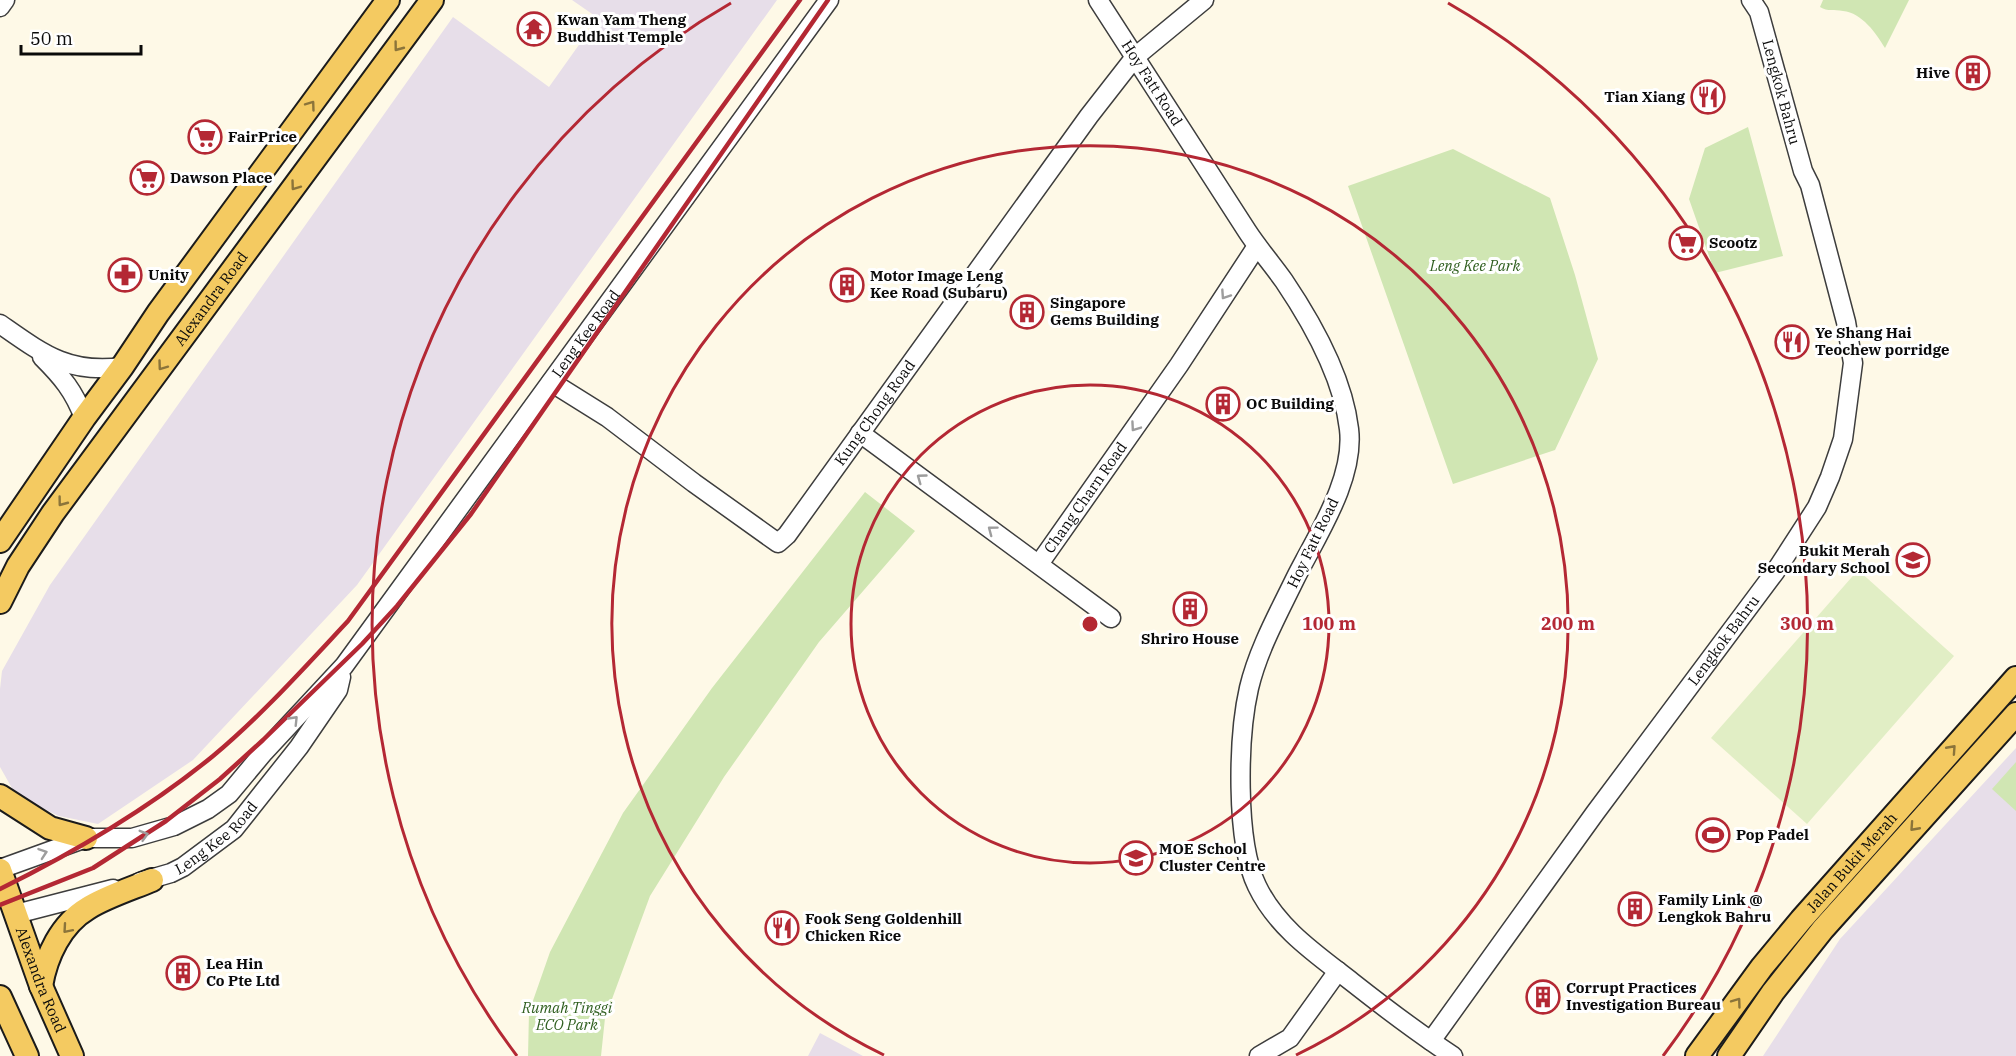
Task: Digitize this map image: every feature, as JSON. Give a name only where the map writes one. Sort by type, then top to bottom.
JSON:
[{"type":"main road","points":[[0,541],[158,313],[388,0]]},
{"type":"main road","name":"Alexandra Road","points":[[0,602],[18,566],[53,513],[432,0]]},
{"type":"main road","name":"Jalan Bukit Merah","points":[[1697,1056],[1762,967],[1801,920],[2016,678]]},
{"type":"main road","name":"Jalan Bukit Merah","points":[[1729,1056],[1773,992],[1822,929],[2016,714]]},
{"type":"main road","points":[[0,796],[50,828],[86,838]]},
{"type":"main road","name":"Alexandra Road","points":[[0,869],[8,917],[72,1056]]},
{"type":"main road","points":[[40,986],[44,966],[65,929],[87,908],[152,880]]},
{"type":"main road","points":[[2,1007],[27,1056]]},
{"type":"street","points":[[0,7],[5,0]]},
{"type":"street","name":"Leng Kee Road","points":[[0,869],[86,838],[132,838],[174,826],[208,809],[230,794],[264,752],[344,666],[829,0]]},
{"type":"street","name":"Hoy Fatt Road","points":[[1098,0],[1257,246],[1307,317],[1330,364],[1349,425],[1350,447],[1335,501],[1275,620],[1249,690],[1243,726],[1241,801],[1244,832],[1254,879],[1272,910],[1288,931],[1453,1056]]},
{"type":"street","points":[[1135,57],[1204,0]]},
{"type":"street","name":"Lengkok Bahru","points":[[1431,1041],[1601,804],[1775,572],[1817,507],[1843,439],[1853,363],[1846,322],[1810,184],[1803,171],[1759,12],[1751,0]]},
{"type":"street","name":"Lengkok Bahru","points":[[1760,0],[1766,10],[1813,168],[1810,184]]},
{"type":"street","name":"Kung Chong Road","points":[[550,382],[607,417],[703,490],[778,543],[1084,122],[1135,57]]},
{"type":"street","name":"Chang Charn Road","points":[[860,433],[1039,564],[1179,364],[1257,246]]},
{"type":"street","points":[[0,324],[33,347],[77,368],[101,370],[122,367]]},
{"type":"street","points":[[33,347],[65,380],[76,397],[84,418]]},
{"type":"street","points":[[1039,564],[1110,618]]},
{"type":"street","name":"Leng Kee Road","points":[[8,917],[152,880],[183,867],[234,829],[299,747],[338,690],[344,666]]},
{"type":"street","points":[[1259,1056],[1290,1038],[1338,971]]},
{"type":"shaded area","points":[[572,0],[777,0],[357,585],[193,760],[98,824],[59,816],[17,797],[0,767],[2,671],[50,585],[453,17],[549,87],[598,18]]},
{"type":"shaded area","points":[[2016,748],[2016,1056],[1763,1056],[1840,939]]},
{"type":"shaded area","points":[[820,1033],[863,1056],[808,1056]]},
{"type":"green space","points":[[1823,0],[1909,0],[1885,48],[1873,30],[1862,20],[1840,10],[1823,9],[1820,7]]},
{"type":"green space","points":[[1748,127],[1783,256],[1715,273],[1689,199],[1705,148]]},
{"type":"green space","name":"Leng Kee Park","points":[[1453,149],[1550,198],[1575,275],[1598,359],[1555,450],[1453,484],[1348,186]]},
{"type":"green space","name":"Rumah Tinggi ECO Park","points":[[865,492],[915,531],[819,642],[724,777],[650,896],[605,1018],[601,1056],[528,1056],[529,1012],[550,952],[623,813],[712,688]]},
{"type":"green space","points":[[1858,570],[1954,656],[1807,824],[1711,738]]},
{"type":"green space","points":[[2016,762],[2016,811],[1992,789]]},
{"type":"railway","points":[[0,889],[56,860],[137,812],[213,756],[249,724],[348,621],[800,0]]},
{"type":"railway","points":[[0,905],[93,868],[166,821],[220,779],[263,740],[362,644],[397,606],[471,514],[828,0]]},
{"type":"place","name":"Kwan Yam Theng Buddhist Temple","points":[[534,29]]},
{"type":"place","name":"Hive","points":[[1973,73]]},
{"type":"place","name":"Tian Xiang","points":[[1708,97]]},
{"type":"place","name":"FairPrice","points":[[205,137]]},
{"type":"place","name":"Dawson Place","points":[[147,178]]},
{"type":"place","name":"Scootz","points":[[1686,243]]},
{"type":"place","name":"Unity","points":[[125,275]]},
{"type":"place","name":"Motor Image Leng Kee Road (Subaru)","points":[[847,285]]},
{"type":"place","name":"Singapore Gems Building","points":[[1027,312]]},
{"type":"place","name":"Ye Shang Hai Teochew porridge","points":[[1792,342]]},
{"type":"place","name":"OC Building","points":[[1223,404]]},
{"type":"place","name":"Bukit Merah Secondary School","points":[[1913,560]]},
{"type":"place","name":"Shriro House","points":[[1190,609]]},
{"type":"place","name":"Pop Padel","points":[[1713,835]]},
{"type":"place","name":"MOE School Cluster Centre","points":[[1136,858]]},
{"type":"place","name":"Family Link @ Lengkok Bahru","points":[[1635,909]]},
{"type":"place","name":"Fook Seng Goldenhill Chicken Rice","points":[[782,928]]},
{"type":"place","name":"Lea Hin Co Pte Ltd","points":[[183,973]]},
{"type":"place","name":"Corrupt Practices Investigation Bureau","points":[[1543,997]]}]
